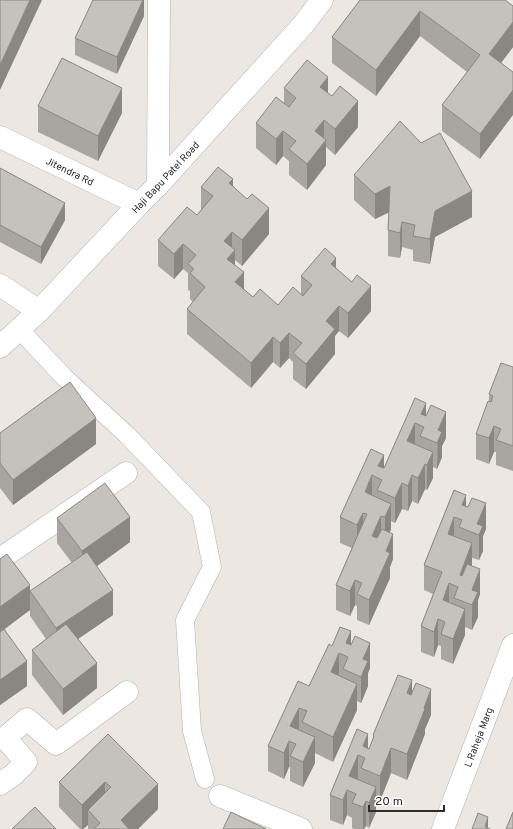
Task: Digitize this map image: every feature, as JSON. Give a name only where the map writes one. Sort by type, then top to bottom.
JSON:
[{"type":"street","points":[[158,185],[159,0]]},
{"type":"street","name":"Haji Bapu Patel Road","points":[[0,347],[39,310],[158,185],[303,25],[322,0]]},
{"type":"street","name":"Jitendra Rd","points":[[0,137],[139,204]]},
{"type":"street","points":[[0,285],[39,310]]},
{"type":"street","points":[[19,329],[64,377],[127,435],[202,512],[212,567],[185,620],[192,730],[205,779]]},
{"type":"street","points":[[0,559],[126,473]]},
{"type":"street","name":"L Raheja Marg","points":[[443,829],[513,645]]},
{"type":"street","points":[[0,784],[13,775],[26,762],[6,738],[27,719],[56,744],[127,692]]},
{"type":"street","points":[[220,796],[301,829]]},
{"type":"building","points":[[0,0],[30,0],[0,65]]},
{"type":"building","points":[[93,0],[143,0],[117,57],[75,38]]},
{"type":"building","points":[[360,0],[505,0],[513,6],[513,22],[489,54],[513,72],[513,90],[480,134],[442,105],[480,55],[420,11],[376,70],[332,37]]},
{"type":"building","points":[[62,58],[122,88],[98,136],[38,106]]},
{"type":"building","points":[[307,60],[328,77],[320,87],[332,96],[340,86],[358,101],[335,129],[324,120],[315,131],[326,140],[307,164],[289,149],[296,141],[283,131],[276,139],[256,123],[276,97],[289,107],[296,98],[284,88]]},
{"type":"building","points":[[400,121],[421,143],[440,133],[472,191],[435,211],[430,239],[413,236],[415,225],[402,222],[400,233],[388,230],[390,186],[375,194],[354,175]]},
{"type":"building","points":[[218,167],[233,179],[229,183],[247,199],[252,194],[269,208],[242,240],[232,232],[224,241],[235,250],[227,259],[244,272],[235,282],[253,297],[260,289],[278,305],[293,287],[303,296],[312,285],[301,276],[325,248],[336,258],[331,264],[352,282],[357,275],[371,286],[348,313],[339,306],[326,321],[335,329],[306,364],[293,353],[302,343],[289,333],[280,343],[273,337],[251,363],[187,309],[205,287],[190,273],[194,269],[188,264],[196,255],[183,244],[174,254],[158,240],[187,207],[197,215],[213,196],[201,187]]},
{"type":"building","points":[[0,168],[65,203],[41,247],[0,225]]},
{"type":"building","points":[[501,363],[513,367],[513,446],[496,440],[501,429],[494,426],[489,438],[476,434],[488,401],[491,402],[493,396],[489,394]]},
{"type":"building","points":[[70,382],[96,418],[13,480],[0,463],[0,433]]},
{"type":"building","points":[[415,398],[426,403],[421,414],[426,416],[431,405],[446,412],[438,430],[442,432],[437,443],[420,436],[424,427],[415,423],[407,441],[433,452],[427,465],[425,464],[418,478],[412,475],[408,486],[402,483],[395,498],[377,490],[382,480],[372,475],[365,492],[391,504],[385,517],[381,516],[372,536],[377,538],[382,529],[393,534],[386,551],[390,553],[369,600],[357,594],[362,583],[355,580],[350,591],[336,585],[367,514],[363,513],[357,525],[340,517],[371,449],[384,455],[378,466],[384,468]]},
{"type":"building","points":[[105,483],[130,517],[82,551],[57,518]]},
{"type":"building","points":[[454,490],[466,495],[462,505],[468,507],[472,498],[486,503],[477,524],[483,526],[479,535],[459,527],[462,520],[454,517],[448,534],[472,543],[460,575],[462,576],[467,564],[480,569],[472,590],[478,592],[472,605],[454,598],[458,587],[449,583],[443,600],[465,609],[453,639],[441,634],[445,622],[438,619],[434,632],[421,626],[442,572],[424,565]]},
{"type":"building","points":[[87,552],[113,590],[56,628],[30,591]]},
{"type":"building","points":[[7,554],[30,585],[0,607],[0,559]]},
{"type":"building","points":[[66,624],[97,663],[63,689],[32,650]]},
{"type":"building","points":[[340,627],[351,631],[346,643],[351,645],[355,636],[370,643],[363,659],[368,661],[361,677],[343,669],[348,657],[339,653],[331,672],[357,684],[333,737],[302,722],[307,711],[299,708],[290,726],[315,737],[303,762],[290,756],[296,744],[289,741],[284,753],[268,746],[298,681],[309,686],[329,644],[332,646]]},
{"type":"building","points":[[4,629],[27,661],[0,680],[0,632]]},
{"type":"building","points":[[398,675],[412,680],[407,693],[411,695],[416,683],[431,689],[424,708],[425,709],[407,754],[391,748],[380,776],[361,768],[365,758],[358,755],[349,776],[376,787],[369,803],[366,801],[363,807],[352,803],[356,794],[347,790],[343,800],[330,795],[357,729],[368,734],[363,746],[369,749],[374,736],[373,735]]},
{"type":"building","points":[[108,734],[158,784],[121,820],[129,829],[94,829],[100,823],[88,810],[111,787],[105,782],[82,805],[59,782]]},
{"type":"building","points":[[35,807],[56,829],[12,829]]},
{"type":"building","points":[[231,812],[266,829],[223,829]]},
{"type":"building","points":[[513,812],[513,829],[506,829]]},
{"type":"building","points":[[478,813],[488,817],[485,827],[490,829],[472,829]]}]
